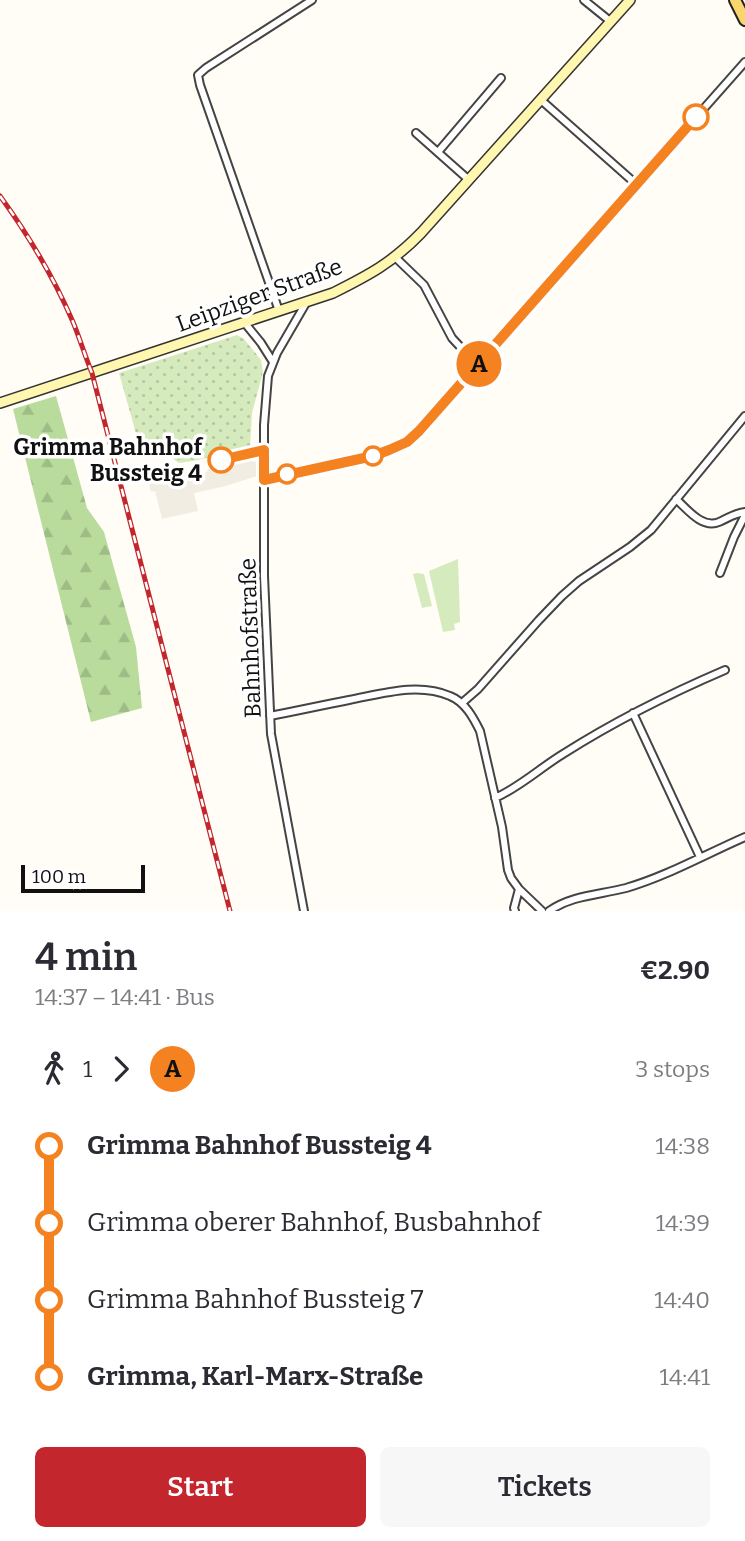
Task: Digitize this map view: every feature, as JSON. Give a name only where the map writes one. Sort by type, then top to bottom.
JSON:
[{"type":"main road","name":"Leipziger Straße","points":[[0,404],[306,302],[361,279],[396,258],[630,0]]},
{"type":"main road","points":[[736,1],[745,20]]},
{"type":"street","points":[[279,311],[198,75],[312,0]]},
{"type":"street","points":[[584,0],[610,21]]},
{"type":"street","points":[[264,480],[373,456],[407,442],[478,366],[745,62]]},
{"type":"street","points":[[438,152],[501,78]]},
{"type":"street","points":[[541,100],[636,184]]},
{"type":"street","points":[[416,133],[469,180]]},
{"type":"street","points":[[396,258],[424,285],[452,338],[478,366]]},
{"type":"street","name":"Bahnhofstraße","points":[[303,911],[271,734],[264,588],[264,425],[268,376],[306,302]]},
{"type":"street","points":[[244,323],[273,362]]},
{"type":"street","points":[[462,703],[478,689],[562,596],[651,530],[745,416]]},
{"type":"street","points":[[676,499],[703,522],[710,524],[745,513]]},
{"type":"street","points":[[720,573],[745,513]]},
{"type":"street","points":[[495,798],[633,713],[725,670]]},
{"type":"street","points":[[270,716],[418,689],[443,693],[462,703],[480,731],[511,878],[542,911]]},
{"type":"street","points":[[633,713],[700,857]]},
{"type":"street","points":[[549,911],[571,899],[626,887],[658,876],[745,837]]},
{"type":"street","points":[[515,911],[519,889]]},
{"type":"green space","points":[[237,335],[244,339],[261,360],[263,372],[252,413],[250,447],[179,463],[159,452],[136,448],[134,445],[139,444],[119,373]]},
{"type":"green space","points":[[56,396],[87,508],[104,532],[136,647],[142,708],[91,722],[13,409]]},
{"type":"green space","points":[[458,559],[460,622],[454,624],[455,630],[443,632],[429,571]]},
{"type":"green space","points":[[413,574],[424,574],[432,606],[422,608]]},
{"type":"shaded area","points":[[248,460],[259,466],[257,476],[194,493],[198,511],[162,519],[155,491],[151,492],[146,465],[160,466],[162,474],[169,476],[187,469],[189,475],[207,472],[208,469],[228,467]]},
{"type":"railway","points":[[0,196],[58,289],[92,373],[230,911]]},
{"type":"bus line","name":"A","points":[[221,460],[264,450],[264,480],[373,456],[407,442],[478,366],[696,117]]},
{"type":"place","name":"Grimma Bahnhof Bussteig 4","points":[[221,460]]}]
